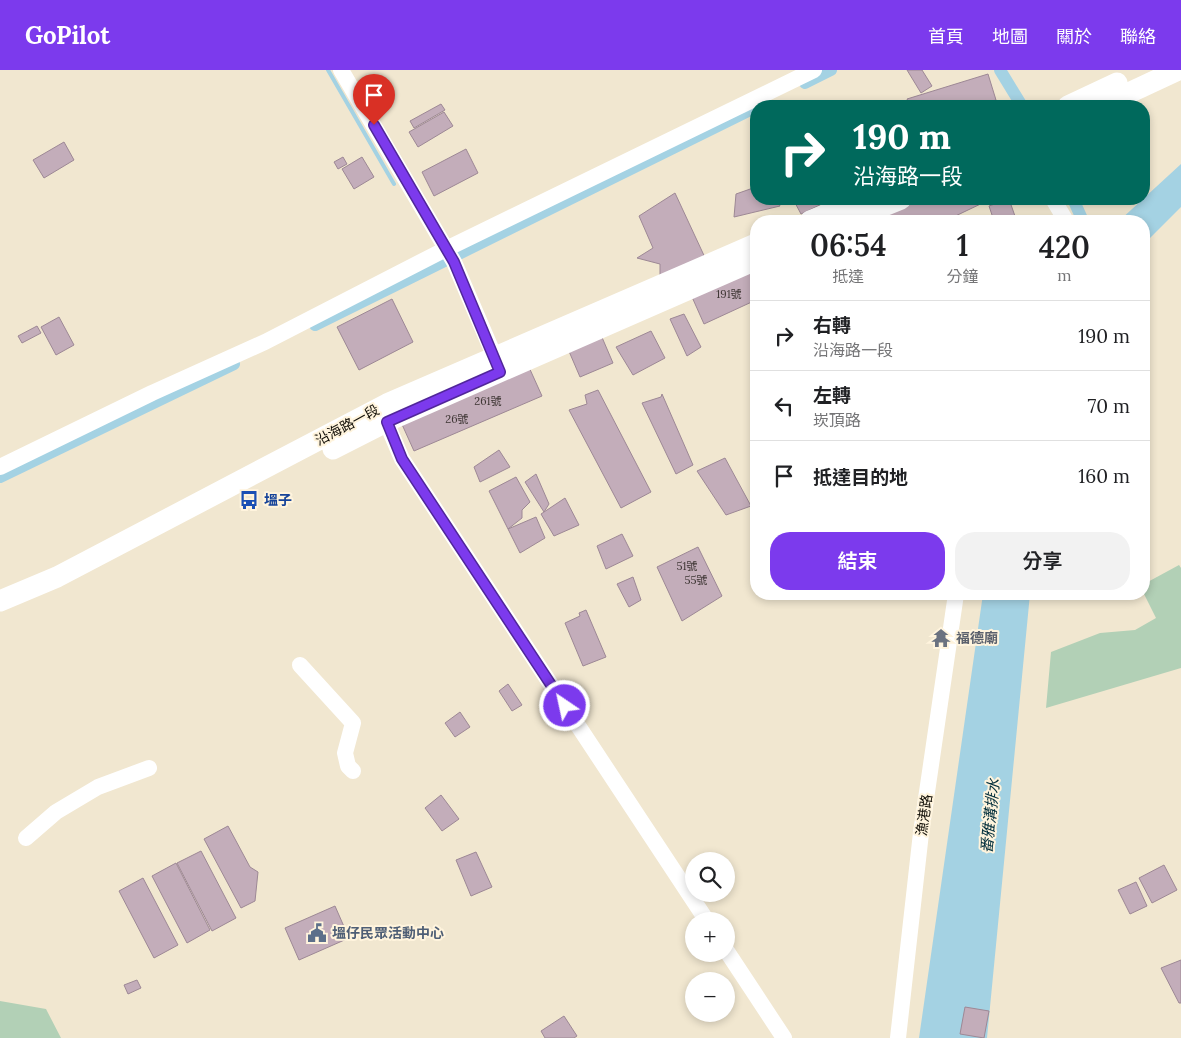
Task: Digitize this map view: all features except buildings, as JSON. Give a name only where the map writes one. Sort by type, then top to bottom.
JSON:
[{"type":"main road","points":[[1081,100],[1144,70]]},
{"type":"main road","points":[[1114,100],[1178,70]]},
{"type":"main road","points":[[825,215],[849,205]]},
{"type":"main road","points":[[862,215],[886,205]]},
{"type":"main road","name":"沿海路一段","points":[[0,600],[57,577],[384,415],[693,279],[750,247]]},
{"type":"main road","name":"沿海路一段","points":[[693,279],[750,262]]},
{"type":"main road","name":"沿海路一段","points":[[0,616],[56,592],[211,511],[384,415]]},
{"type":"street","points":[[341,70],[454,262],[498,364]]},
{"type":"street","points":[[752,100],[814,70]]},
{"type":"street","points":[[0,467],[152,393],[265,342],[446,249],[750,101]]},
{"type":"street","points":[[384,415],[402,459],[701,912]]},
{"type":"street","name":"漁港路","points":[[898,1038],[921,833],[955,600]]},
{"type":"street","points":[[300,665],[353,723],[345,753],[348,766],[353,771]]},
{"type":"street","points":[[26,838],[56,812],[98,787],[149,768]]},
{"type":"street","points":[[734,962],[784,1038]]},
{"type":"green space","points":[[1179,565],[1181,568],[1181,668],[1046,708],[1051,652],[1100,633],[1135,630],[1156,618],[1147,600],[1150,600],[1150,581]]},
{"type":"green space","points":[[0,1001],[46,1009],[61,1038],[0,1038]]},
{"type":"water","points":[[1181,164],[1181,207],[1150,238],[1150,215],[1126,215],[1136,205],[1150,205],[1150,192]]},
{"type":"water","name":"番雅溝排水","points":[[982,600],[1029,600],[987,1038],[919,1038]]},
{"type":"waterway","points":[[328,70],[394,184]]},
{"type":"waterway","points":[[805,83],[831,70]]},
{"type":"waterway","points":[[1000,70],[1018,100]]},
{"type":"waterway","points":[[315,325],[750,110]]},
{"type":"waterway","points":[[1076,205],[1080,215]]},
{"type":"waterway","points":[[0,477],[234,364]]},
{"type":"place","name":"塭子","points":[[249,500]]},
{"type":"place","name":"福德廟","points":[[941,638]]},
{"type":"place","name":"塭仔民眾活動中心","points":[[317,933]]},
{"type":"route","points":[[374,125],[454,262],[500,372],[387,422],[402,459],[565,706]]}]
